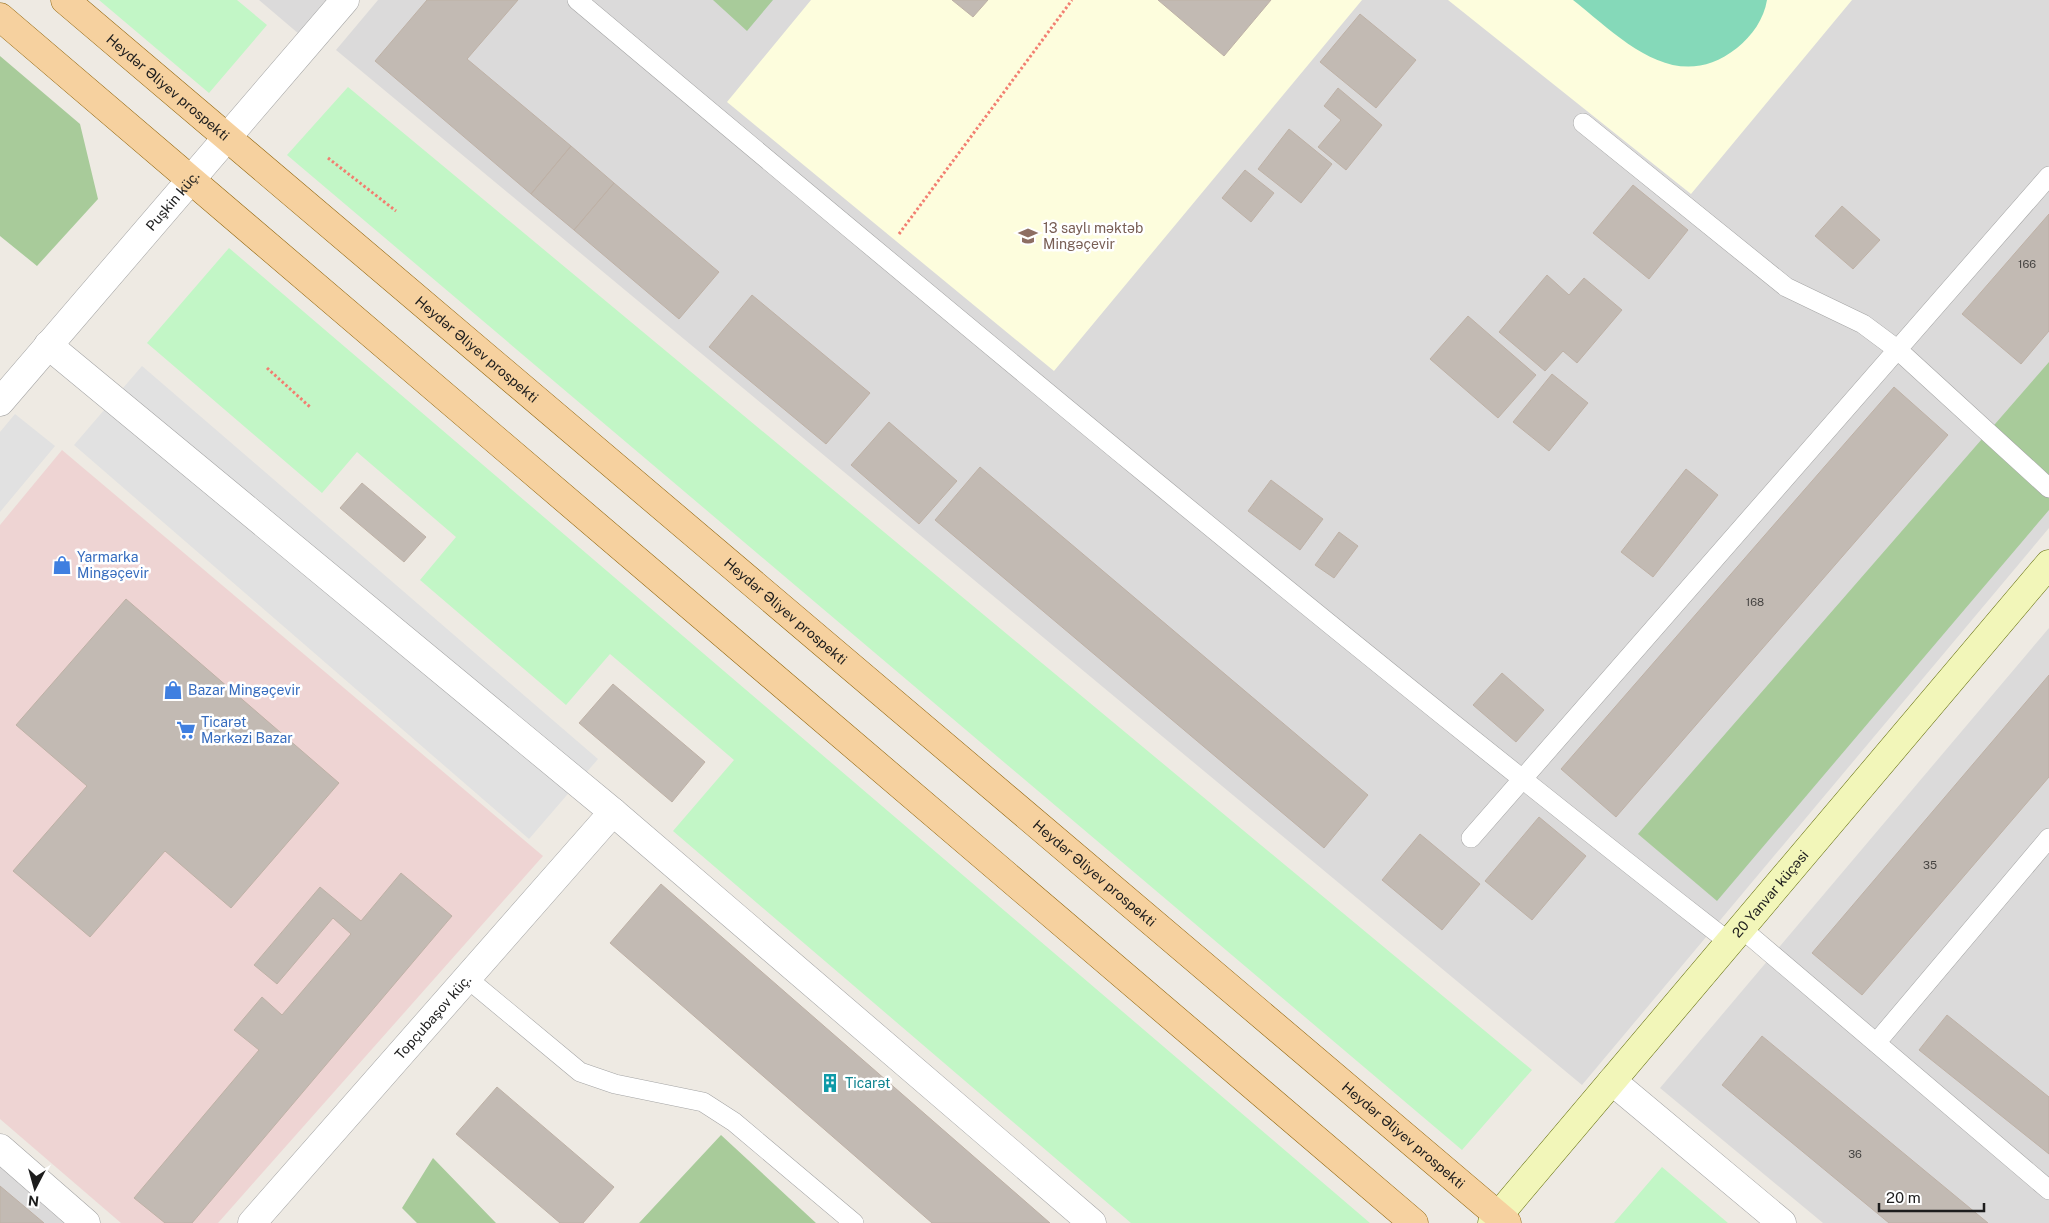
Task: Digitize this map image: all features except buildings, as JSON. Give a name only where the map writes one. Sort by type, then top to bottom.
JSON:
[{"type":"main road","name":"Heydər Əliyev prospekti","points":[[65,0],[1499,1221]]},
{"type":"main road","points":[[0,17],[1414,1223]]},
{"type":"main road","name":"20 Yanvar küçəsi","points":[[1499,1221],[1612,1081],[2049,564]]},
{"type":"street","name":"Puşkin küç.","points":[[0,402],[345,0]]},
{"type":"street","points":[[48,345],[613,812],[1092,1223]]},
{"type":"street","name":"Topçubaşov küç.","points":[[252,1223],[613,812]]},
{"type":"street","points":[[1612,1081],[1782,1223]]},
{"type":"street","points":[[0,1148],[86,1223]]},
{"type":"lane","points":[[577,0],[882,256],[1521,779],[1735,935],[1876,1043],[2049,1190]]},
{"type":"lane","points":[[1583,123],[1786,287],[1863,324],[1898,350],[2049,488]]},
{"type":"lane","points":[[1471,838],[2049,176]]},
{"type":"lane","points":[[1876,1043],[2049,838]]},
{"type":"lane","points":[[468,979],[580,1072],[616,1084],[703,1102],[734,1122],[854,1223]]},
{"type":"path","points":[[882,256],[1072,0]]},
{"type":"path","points":[[328,158],[396,211]]},
{"type":"path","points":[[267,368],[310,408]]},
{"type":"shaded area","points":[[259,0],[328,0],[299,34]]},
{"type":"shaded area","points":[[378,0],[2049,0],[2049,528],[1582,1085],[336,50]]},
{"type":"shaded area","name":"13 saylı məktəb Mingəçevir","points":[[811,0],[1362,0],[1054,371],[727,102]]},
{"type":"shaded area","points":[[1448,0],[1852,0],[1691,194]]},
{"type":"shaded area","points":[[142,366],[598,759],[529,839],[74,445]]},
{"type":"shaded area","points":[[15,414],[55,446],[0,512],[0,432]]},
{"type":"shaded area","name":"Bazar Mingəçevir","points":[[62,450],[543,856],[218,1223],[121,1223],[0,1119],[0,525]]},
{"type":"shaded area","points":[[2049,628],[2049,1223],[1823,1223],[1660,1088]]},
{"type":"shaded area","points":[[0,1163],[70,1223],[0,1223]]},
{"type":"green space","points":[[99,0],[237,0],[267,25],[209,93]]},
{"type":"green space","points":[[713,0],[773,0],[747,31]]},
{"type":"green space","points":[[1573,0],[1767,0],[1760,20],[1752,33],[1737,48],[1714,62],[1692,67],[1671,64],[1650,57],[1630,45]]},
{"type":"green space","points":[[0,56],[80,124],[98,199],[37,266],[0,236]]},
{"type":"green space","points":[[348,87],[1532,1070],[1462,1150],[287,155]]},
{"type":"green space","points":[[229,248],[1370,1223],[1131,1223],[673,831],[734,760],[610,654],[566,705],[420,580],[456,537],[357,452],[322,493],[147,343]]},
{"type":"green space","points":[[2049,362],[2049,510],[1717,901],[1638,834]]},
{"type":"green space","points":[[721,1135],[816,1223],[639,1223]]},
{"type":"green space","points":[[433,1158],[496,1223],[417,1223],[402,1208]]},
{"type":"green space","points":[[1662,1167],[1728,1223],[1614,1223]]},
{"type":"place","name":"13 saylı məktəb Mingəçevir","points":[[1028,236]]},
{"type":"place","name":"Yarmarka Mingəçevir","points":[[62,565]]},
{"type":"place","name":"Bazar Mingəçevir","points":[[173,690]]},
{"type":"place","name":"Ticarət Mərkəzi Bazar","points":[[186,730]]},
{"type":"place","name":"Ticarət","points":[[830,1083]]}]
